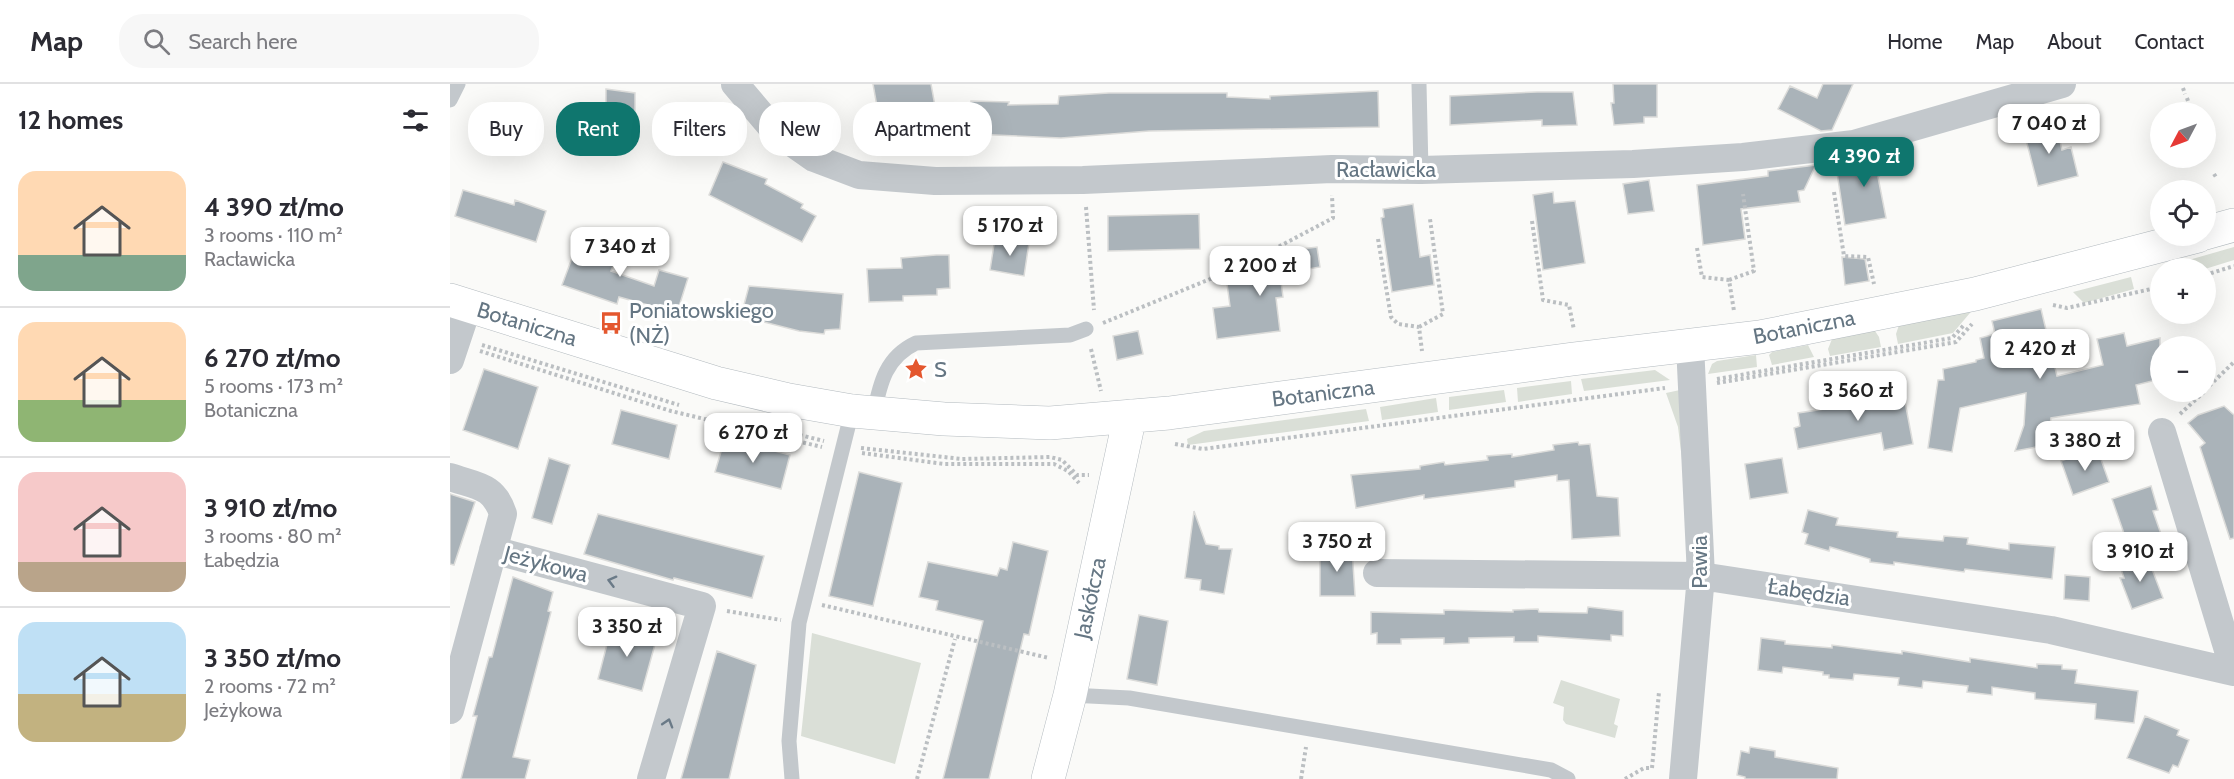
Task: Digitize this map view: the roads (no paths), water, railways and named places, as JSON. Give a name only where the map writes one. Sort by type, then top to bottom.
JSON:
[{"type":"main road","points":[[2216,230],[2234,225]]},
{"type":"main road","name":"Botaniczna","points":[[459,303],[716,383],[789,400],[863,412],[944,419],[1050,423],[1117,408],[1169,413],[1760,337],[1975,294],[2160,246]]},
{"type":"main road","name":"Jaskółcza","points":[[1048,779],[1070,695],[1117,408]]},
{"type":"street","name":"Racławicka","points":[[735,84],[756,112],[794,146],[814,158],[859,175],[935,181],[1083,180],[1332,169],[1421,170],[1633,164],[1743,157],[1854,144],[2062,84]]},
{"type":"street","points":[[450,360],[459,303]]},
{"type":"street","name":"Pawia","points":[[1683,779],[1701,576],[1690,345]]},
{"type":"street","name":"Łabędzia","points":[[1377,573],[1701,576],[2051,630],[2234,671],[2162,432]]},
{"type":"street","name":"Jeżykowa","points":[[450,477],[491,491],[499,499],[502,514],[450,710]]},
{"type":"street","name":"Jeżykowa","points":[[493,550],[702,606],[651,779]]},
{"type":"lane","points":[[450,100],[459,84]]},
{"type":"lane","points":[[1419,84],[1421,170]]},
{"type":"lane","points":[[792,779],[789,741],[799,623],[863,412],[888,366],[902,351],[916,343],[1070,335],[1091,328]]},
{"type":"lane","points":[[1070,695],[1141,700],[1551,770],[1568,779]]},
{"type":"place","name":"Poniatowskiego (NŻ)","points":[[611,323]]},
{"type":"place","name":"S","points":[[916,369]]}]
